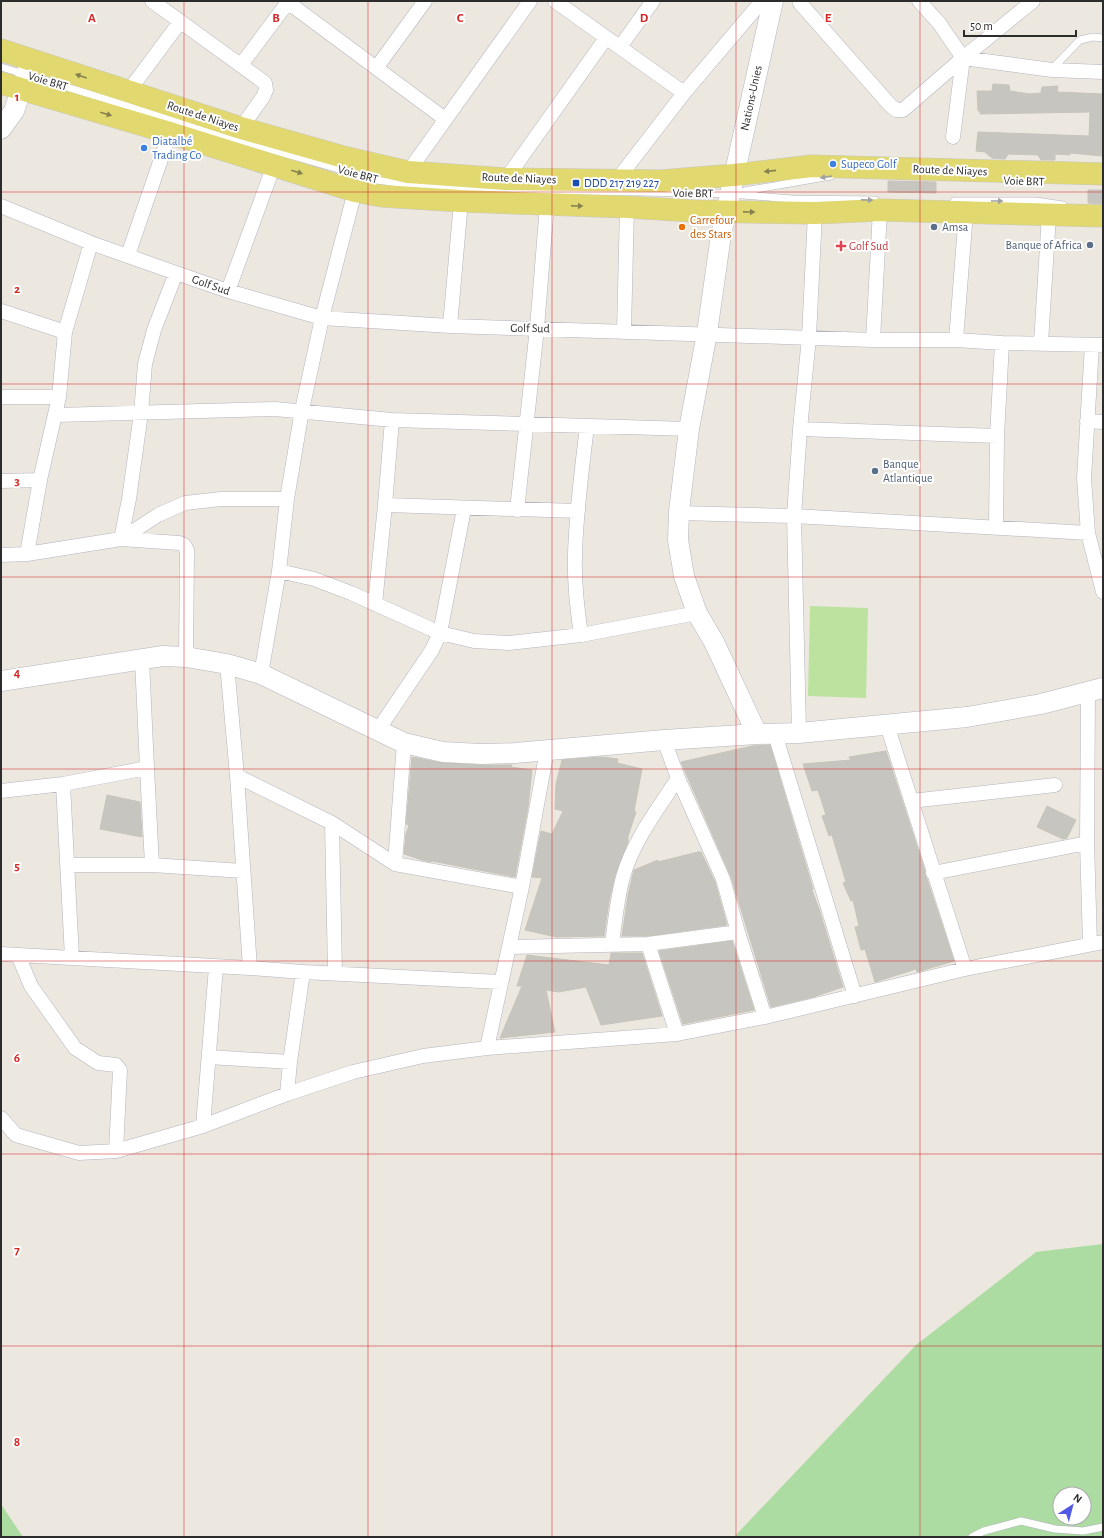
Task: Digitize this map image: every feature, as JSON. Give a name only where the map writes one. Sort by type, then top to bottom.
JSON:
[{"type":"main road","name":"Route de Niayes","points":[[1,50],[27,74],[170,133],[355,191],[382,196],[547,205],[627,207],[730,193],[812,166],[1103,174]]},
{"type":"main road","name":"Route de Niayes","points":[[1,83],[27,74],[128,92],[241,128],[347,158],[408,172],[506,179],[661,181],[730,193],[815,213],[879,205],[957,207],[1049,214],[1103,216]]},
{"type":"street","points":[[152,1],[265,83],[266,90],[241,128]]},
{"type":"street","points":[[376,68],[425,1]]},
{"type":"street","points":[[408,172],[530,1]]},
{"type":"street","points":[[555,1],[684,92]]},
{"type":"street","points":[[620,47],[652,1]]},
{"type":"street","points":[[618,180],[684,92],[762,1]]},
{"type":"street","name":"Nations-Unies","points":[[766,734],[697,613],[684,576],[678,540],[679,513],[689,429],[707,333],[716,264],[730,193],[773,1]]},
{"type":"street","points":[[919,1],[940,23],[963,58],[953,137]]},
{"type":"street","points":[[800,3],[896,110],[903,110],[963,58],[1033,1]]},
{"type":"street","points":[[241,65],[287,2],[303,6],[376,68],[445,119]]},
{"type":"street","points":[[128,92],[180,22]]},
{"type":"street","points":[[506,179],[606,38]]},
{"type":"street","points":[[963,58],[1052,70],[1103,72]]},
{"type":"street","points":[[1,129],[14,111],[27,74]]},
{"type":"street","points":[[128,255],[170,133]]},
{"type":"street","points":[[228,291],[274,165]]},
{"type":"street","points":[[261,674],[280,571],[287,498],[302,410],[322,318],[355,191]]},
{"type":"street","points":[[450,326],[462,201]]},
{"type":"street","points":[[517,510],[537,328],[547,205]]},
{"type":"street","points":[[873,340],[879,205]]},
{"type":"street","name":"Golf Sud","points":[[1,206],[90,243],[228,291],[322,318],[450,326],[809,336],[873,340],[956,340],[1002,344],[1041,343],[1097,345]]},
{"type":"street","points":[[624,330],[627,207]]},
{"type":"street","points":[[956,340],[957,207]]},
{"type":"street","points":[[799,734],[794,516],[800,429],[809,336],[815,213]]},
{"type":"street","points":[[1041,343],[1049,214]]},
{"type":"street","points":[[26,554],[40,480],[56,415],[65,332],[90,243]]},
{"type":"street","points":[[121,539],[129,499],[141,413],[145,364],[154,330],[176,273]]},
{"type":"street","points":[[1,312],[65,332]]},
{"type":"street","points":[[996,527],[997,436],[1002,344]]},
{"type":"street","points":[[1097,345],[1087,421],[1084,478],[1088,533],[1103,592]]},
{"type":"street","points":[[1,396],[59,397]]},
{"type":"street","points":[[56,415],[275,409],[302,410],[392,420],[689,429]]},
{"type":"street","points":[[375,604],[392,420]]},
{"type":"street","points":[[1087,421],[1103,422]]},
{"type":"street","points":[[581,635],[576,602],[574,556],[587,426]]},
{"type":"street","points":[[800,429],[997,436]]},
{"type":"street","points":[[1,481],[40,480]]},
{"type":"street","points":[[121,539],[158,515],[185,503],[221,500],[287,498]]},
{"type":"street","points":[[385,506],[578,511]]},
{"type":"street","points":[[378,730],[432,650],[440,633],[464,509]]},
{"type":"street","points":[[679,513],[794,516],[1088,533]]},
{"type":"street","points":[[1,555],[26,554],[121,539],[179,543],[184,545],[187,550],[186,657]]},
{"type":"street","points":[[280,571],[314,579],[351,593],[440,633],[474,641],[509,643],[581,635],[697,613]]},
{"type":"street","points":[[1,681],[162,656],[186,657],[226,664],[261,674],[404,743],[443,752],[481,754],[664,740],[766,734],[799,734],[967,717],[1041,704],[1095,689],[1087,843],[1096,943],[965,969],[765,1017],[677,1034],[487,1048],[422,1056],[353,1072],[287,1094],[202,1126],[116,1150],[79,1152],[16,1135],[1,1118]]},
{"type":"street","points":[[142,660],[146,768],[152,865]]},
{"type":"street","points":[[226,664],[237,776],[250,968]]},
{"type":"street","points":[[887,725],[933,873],[965,969]]},
{"type":"street","points":[[766,734],[855,996]]},
{"type":"street","points":[[664,740],[678,778],[723,879],[765,1017]]},
{"type":"street","points":[[395,864],[404,743]]},
{"type":"street","points":[[487,1048],[500,982],[510,947],[547,750]]},
{"type":"street","points":[[1,791],[63,784],[146,768]]},
{"type":"street","points":[[237,776],[332,823],[395,864],[522,887]]},
{"type":"street","points":[[612,944],[623,878],[632,854],[644,830],[678,778]]},
{"type":"street","points":[[63,784],[72,958]]},
{"type":"street","points":[[911,802],[1055,785]]},
{"type":"street","points":[[332,823],[335,973]]},
{"type":"street","points":[[933,873],[1087,843]]},
{"type":"street","points":[[68,865],[152,865],[243,871]]},
{"type":"street","points":[[510,947],[648,944],[738,932]]},
{"type":"street","points":[[648,944],[677,1034]]},
{"type":"street","points":[[1,954],[500,982]]},
{"type":"street","points":[[18,955],[31,986],[75,1048],[98,1063],[116,1065],[120,1070],[116,1150]]},
{"type":"street","points":[[202,1126],[216,967]]},
{"type":"street","points":[[287,1094],[303,972]]},
{"type":"street","points":[[209,1057],[290,1062]]},
{"type":"lane","points":[[1052,70],[1080,40],[1093,37],[1103,38]]},
{"type":"lane","name":"Voie BRT","points":[[1,67],[279,152],[377,180],[436,188],[730,193],[879,205]]},
{"type":"lane","name":"Voie BRT","points":[[730,193],[785,183],[842,176]]},
{"type":"lane","name":"Voie BRT","points":[[957,207],[1036,201],[1073,206]]},
{"type":"lane","points":[[972,1537],[984,1530],[1021,1521],[1055,1529],[1083,1531],[1103,1527]]},
{"type":"green space","points":[[810,606],[868,608],[866,698],[808,696]]},
{"type":"green space","points":[[1103,1244],[1103,1537],[734,1537],[916,1345],[1036,1252]]},
{"type":"green space","points":[[1,1504],[23,1537],[1,1537]]},
{"type":"building","points":[[993,84],[1009,85],[1010,91],[1030,94],[1041,93],[1042,87],[1058,86],[1057,92],[1103,94],[1103,156],[1070,153],[1070,155],[1055,154],[1055,160],[1041,160],[1038,155],[1008,154],[1005,159],[992,158],[985,152],[976,151],[978,132],[1089,136],[1090,112],[980,114],[980,111],[978,111],[977,91],[992,91]]},
{"type":"building","points":[[888,181],[936,182],[936,193],[888,192]]},
{"type":"building","points":[[1088,190],[1103,190],[1103,204],[1088,203]]},
{"type":"building","points":[[770,745],[813,889],[812,890],[843,987],[813,997],[771,1007],[731,877],[681,762],[752,746]]},
{"type":"building","points":[[886,751],[954,961],[917,972],[916,969],[875,982],[865,949],[861,950],[855,927],[859,926],[853,900],[851,901],[843,883],[846,882],[832,835],[829,836],[822,816],[826,815],[818,790],[812,791],[803,764],[851,760],[849,757]]},
{"type":"building","points":[[412,757],[442,763],[512,765],[511,767],[532,770],[528,807],[515,877],[431,862],[404,854],[406,834],[409,825],[406,824]]},
{"type":"building","points":[[601,757],[618,759],[617,763],[642,769],[634,811],[636,812],[628,836],[628,842],[615,875],[609,901],[604,936],[556,937],[525,930],[542,878],[532,877],[541,831],[552,834],[563,811],[555,809],[556,784],[562,760]]},
{"type":"building","points":[[107,795],[140,802],[142,837],[100,829]]},
{"type":"building","points":[[1047,806],[1076,820],[1067,838],[1063,839],[1037,827]]},
{"type":"building","points":[[701,852],[715,882],[727,925],[647,936],[622,936],[628,895],[634,870],[658,860],[658,862]]},
{"type":"building","points":[[732,941],[754,1010],[683,1024],[659,951]]},
{"type":"building","points":[[611,953],[642,953],[662,1016],[601,1025],[586,987],[559,992],[546,990],[555,1032],[500,1038],[522,986],[517,986],[527,955],[609,965]]},
{"type":"place","name":"Diatalbé Trading Co","points":[[144,148]]},
{"type":"place","name":"Supeco Golf","points":[[833,164]]},
{"type":"place","name":"DDD 217 219 227","points":[[576,183]]},
{"type":"place","name":"Carrefour des Stars","points":[[682,227]]},
{"type":"place","name":"Amsa","points":[[934,227]]},
{"type":"place","name":"Banque of Africa","points":[[1090,245]]},
{"type":"place","name":"Golf Sud","points":[[841,246]]},
{"type":"place","name":"Banque Atlantique","points":[[875,471]]}]
